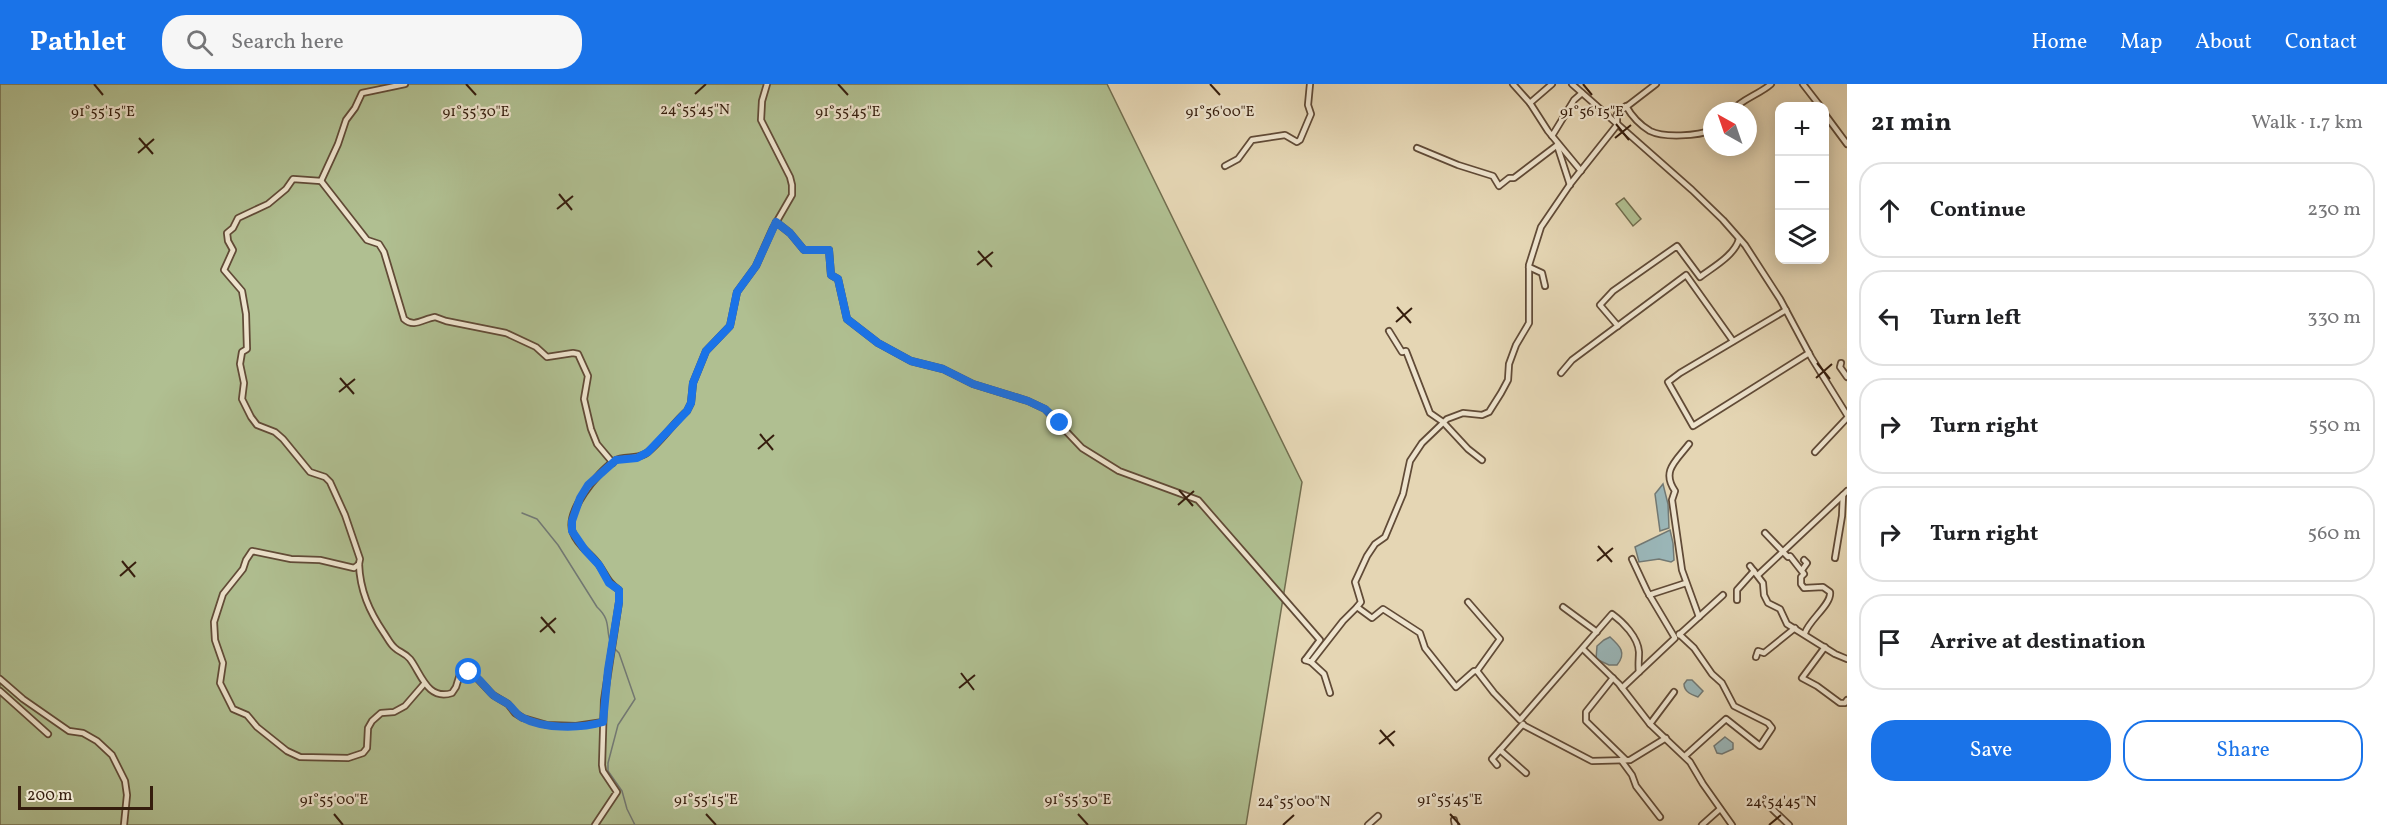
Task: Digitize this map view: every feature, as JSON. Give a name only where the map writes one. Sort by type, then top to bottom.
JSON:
[{"type":"street","points":[[321,181],[346,120],[362,93],[405,84]]},
{"type":"street","points":[[595,825],[617,792],[603,771],[600,722],[619,590],[609,583],[599,565],[576,538],[571,525],[585,489],[613,463],[620,459],[637,458],[648,452],[687,411],[691,403],[693,383],[706,351],[730,326],[737,292],[760,260],[776,222],[790,200],[792,185],[784,163],[761,120],[767,84]]},
{"type":"street","points":[[1225,166],[1238,159],[1252,140],[1285,135],[1297,142],[1300,140],[1311,114],[1308,105],[1310,84]]},
{"type":"street","points":[[1513,84],[1530,103],[1557,144],[1581,171]]},
{"type":"street","points":[[1530,103],[1552,84]]},
{"type":"street","points":[[1572,84],[1692,190],[1739,238],[1763,271],[1847,416],[1815,452]]},
{"type":"street","points":[[1311,662],[1361,602],[1355,582],[1367,556],[1375,544],[1385,537],[1403,494],[1410,461],[1422,443],[1443,422],[1463,413],[1482,415],[1489,412],[1508,380],[1512,354],[1529,323],[1528,267],[1541,227],[1570,185],[1617,125],[1617,114],[1656,84]]},
{"type":"street","points":[[1741,102],[1771,84]]},
{"type":"street","points":[[1803,84],[1817,102]]},
{"type":"street","points":[[1552,136],[1574,100],[1582,93]]},
{"type":"street","points":[[1626,106],[1631,115],[1650,131],[1696,135],[1703,133]]},
{"type":"street","points":[[1829,120],[1847,144]]},
{"type":"street","points":[[1417,148],[1493,176],[1499,186],[1509,178],[1514,178],[1557,144]]},
{"type":"street","points":[[1557,144],[1570,185]]},
{"type":"street","points":[[600,722],[576,726],[547,725],[523,718],[515,713],[508,704],[493,695],[469,672],[460,674],[456,687],[446,695],[431,691],[424,684],[410,659],[395,649],[375,620],[362,589],[358,550],[351,538],[345,515],[330,482],[326,477],[310,472],[303,466],[276,432],[257,425],[242,399],[244,383],[240,364],[242,352],[247,349],[246,314],[242,291],[225,270],[233,250],[227,234],[238,218],[268,204],[286,189],[293,179],[321,181],[368,240],[379,244],[384,252],[404,319],[407,322],[414,325],[435,317],[506,333],[536,347],[547,357],[578,354],[588,376],[584,399],[591,429],[597,444],[613,463]]},
{"type":"street","points":[[776,222],[790,233],[804,250],[829,250],[831,275],[838,279],[847,319],[878,343],[911,361],[943,369],[973,384],[1028,401],[1045,409],[1082,447],[1119,471],[1198,500],[1320,640],[1305,660],[1311,662],[1324,674],[1330,693]]},
{"type":"street","points":[[1618,326],[1600,305],[1617,288],[1677,246],[1700,277],[1730,252],[1739,242],[1739,238]]},
{"type":"street","points":[[1528,267],[1542,273],[1545,286]]},
{"type":"street","points":[[1561,373],[1572,360],[1686,275],[1733,341]]},
{"type":"street","points":[[1786,310],[1668,382],[1693,426],[1809,353]]},
{"type":"street","points":[[1389,331],[1402,352],[1406,351],[1428,410],[1482,460]]},
{"type":"street","points":[[1841,363],[1840,367],[1847,377]]},
{"type":"street","points":[[1689,444],[1669,470],[1668,478],[1675,490],[1672,500],[1686,583],[1699,617]]},
{"type":"street","points":[[1737,600],[1737,590],[1784,552],[1845,493]]},
{"type":"street","points":[[1835,558],[1845,493]]},
{"type":"street","points":[[1765,533],[1802,570],[1804,574],[1801,577],[1801,584],[1804,588],[1825,587],[1830,596],[1804,633]]},
{"type":"street","points":[[359,564],[354,568],[320,560],[291,559],[257,550],[249,554],[243,569],[223,594],[214,622],[215,640],[223,663],[220,683],[233,709],[247,715],[257,727],[287,751],[300,757],[348,758],[363,753],[367,748],[368,728],[372,721],[381,713],[394,712],[405,706],[424,684]]},
{"type":"street","points":[[1632,559],[1649,595],[1677,636],[1694,648],[1712,674],[1722,683],[1734,706],[1768,723],[1772,728],[1760,746],[1726,719],[1685,756]]},
{"type":"street","points":[[1802,570],[1807,563],[1804,560]]},
{"type":"street","points":[[1750,566],[1763,583],[1764,595],[1768,603],[1780,609],[1787,624],[1847,659]]},
{"type":"street","points":[[1649,595],[1686,583]]},
{"type":"street","points":[[1622,688],[1723,595]]},
{"type":"street","points":[[1357,607],[1372,618],[1383,609],[1420,633],[1430,655],[1456,687],[1474,671],[1477,671],[1500,639],[1468,602]]},
{"type":"street","points":[[1563,607],[1598,632]]},
{"type":"street","points":[[1497,765],[1492,759],[1612,614],[1620,620],[1636,641],[1639,650],[1639,672]]},
{"type":"street","points":[[1756,657],[1758,651],[1764,653],[1795,628]]},
{"type":"street","points":[[1825,647],[1802,678],[1840,703],[1845,703],[1847,700]]},
{"type":"street","points":[[1583,649],[1622,688],[1650,724],[1685,756],[1732,825]]},
{"type":"street","points":[[1477,671],[1521,723],[1592,761],[1630,760],[1666,738]]},
{"type":"street","points":[[1613,678],[1586,712],[1586,721],[1623,760],[1636,786],[1659,817]]},
{"type":"street","points":[[0,679],[23,699],[69,731],[83,733],[97,741],[112,755],[125,781],[127,795],[124,825]]},
{"type":"street","points":[[0,691],[48,734]]},
{"type":"street","points":[[1650,724],[1674,692]]},
{"type":"street","points":[[1500,750],[1526,773]]},
{"type":"street","points":[[1766,803],[1789,825]]},
{"type":"street","points":[[1702,825],[1720,809]]},
{"type":"street","points":[[1368,825],[1378,816]]},
{"type":"green space","points":[[0,84],[1107,84],[1302,482],[1246,825],[0,825]]},
{"type":"green space","points":[[1624,198],[1641,219],[1633,226],[1616,204]]},
{"type":"water","points":[[1663,484],[1668,504],[1669,528],[1660,531],[1655,494]]},
{"type":"water","points":[[1670,530],[1674,560],[1671,562],[1659,559],[1639,562],[1635,547]]},
{"type":"water","points":[[1610,637],[1617,643],[1622,653],[1617,665],[1609,665],[1596,659],[1597,646]]},
{"type":"water","points":[[1687,680],[1692,680],[1703,691],[1698,697],[1685,689],[1684,684]]},
{"type":"water","points":[[1725,737],[1733,743],[1733,749],[1722,754],[1717,753],[1714,746]]},
{"type":"waterway","points":[[522,513],[537,519],[558,545],[605,617],[611,644]]},
{"type":"waterway","points":[[614,648],[619,653],[635,699],[618,725],[608,771],[622,791],[635,825]]},
{"type":"route","points":[[469,672],[493,695],[508,704],[515,713],[523,718],[547,725],[576,726],[603,722],[619,590],[609,583],[599,565],[576,538],[571,525],[574,514],[588,485],[616,460],[637,458],[648,452],[672,424],[687,411],[691,403],[693,383],[706,351],[730,326],[737,292],[763,254],[776,222],[782,225],[804,250],[829,250],[831,275],[838,279],[847,319],[878,343],[911,361],[943,369],[973,384],[1028,401],[1045,409],[1060,423]]}]
